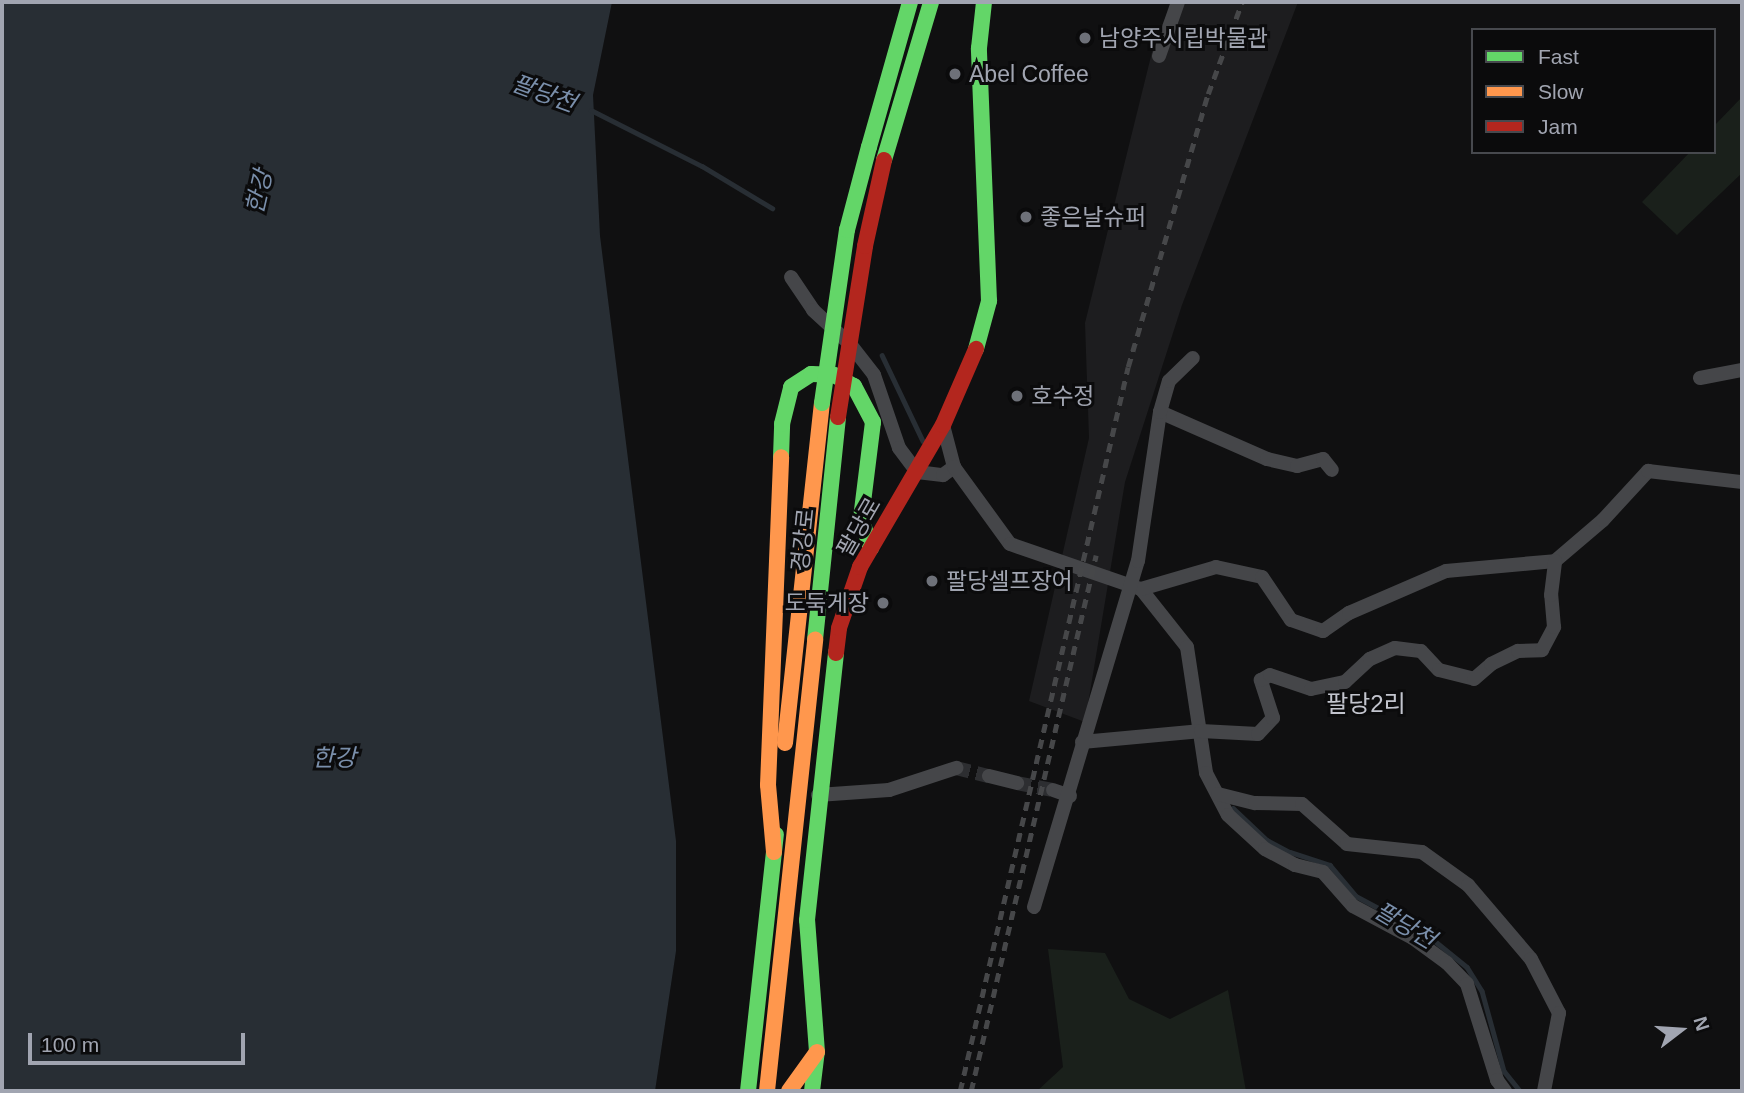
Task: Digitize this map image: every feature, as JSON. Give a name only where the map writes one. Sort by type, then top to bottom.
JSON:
[{"type":"main road","name":"경강로","points":[[748,1091],[822,403],[847,230],[910,2]]},
{"type":"main road","name":"경강로","points":[[767,1091],[838,417],[864,246],[884,160],[931,2]]},
{"type":"main road","name":"팔당로","points":[[812,1091],[817,1052],[807,920],[818,795],[839,628],[871,548],[940,431],[981,338],[989,301],[990,244],[979,62],[984,2]]},
{"type":"main road","points":[[774,852],[768,785],[782,424],[791,387],[811,374],[834,375],[854,386],[873,422],[862,518],[871,548]]},
{"type":"main road","points":[[789,1091],[817,1052]]},
{"type":"street","points":[[1159,56],[1178,2]]},
{"type":"street","points":[[792,277],[813,310],[850,344],[874,375],[899,448],[921,466],[943,475],[954,467]]},
{"type":"street","points":[[1034,907],[1070,796],[1082,742],[1136,585],[1160,412],[1169,381],[1193,358]]},
{"type":"street","points":[[1700,378],[1742,370]]},
{"type":"street","points":[[1160,412],[1267,459],[1297,466],[1323,459],[1332,470]]},
{"type":"street","points":[[940,431],[954,467],[1010,544],[1136,585],[1216,567],[1262,577],[1291,620],[1323,631],[1349,613],[1446,570],[1555,561],[1603,520],[1648,471],[1742,482]]},
{"type":"street","points":[[1082,742],[1201,731],[1258,734],[1273,718],[1261,680],[1270,675],[1311,689],[1345,682],[1370,659],[1395,648],[1421,651],[1439,670],[1474,679],[1491,664],[1518,650],[1542,650],[1554,627],[1551,595],[1555,561]]},
{"type":"street","points":[[1136,585],[1187,648],[1206,773],[1228,815],[1265,849],[1295,865],[1323,872],[1353,906],[1413,938],[1447,963],[1467,984],[1497,1080],[1505,1091]]},
{"type":"street","points":[[818,795],[889,790],[956,768]]},
{"type":"street","points":[[989,776],[1017,783]]},
{"type":"street","points":[[1053,790],[1070,796]]},
{"type":"street","points":[[1217,794],[1255,803],[1302,804],[1347,844],[1422,852],[1468,885],[1531,959],[1559,1013],[1544,1091]]},
{"type":"shaded area","points":[[1172,2],[1298,2],[1182,305],[1125,482],[1085,722],[1029,701],[1089,438],[1085,323],[1154,44]]},
{"type":"shaded area","points":[[1742,97],[1742,173],[1677,235],[1642,202],[1688,154],[1716,154],[1716,124]]},
{"type":"shaded area","points":[[1048,949],[1105,953],[1129,999],[1170,1019],[1228,990],[1246,1091],[1037,1091],[1063,1067]]},
{"type":"water","name":"한강","points":[[2,2],[612,2],[593,95],[600,236],[676,841],[676,951],[655,1091],[2,1091]]},
{"type":"waterway","name":"팔당천","points":[[591,110],[702,166],[772,208]]},
{"type":"waterway","name":"팔당천","points":[[882,355],[923,441]]},
{"type":"waterway","name":"팔당천","points":[[1233,808],[1267,840],[1290,852],[1330,865],[1356,896],[1425,933],[1467,967],[1482,991],[1504,1071],[1520,1091]]},
{"type":"tunnel","points":[[956,768],[989,776]]},
{"type":"tunnel","points":[[1017,783],[1053,790]]},
{"type":"railway","points":[[960,1091],[1128,367],[1208,94],[1242,2]]},
{"type":"railway","points":[[971,1091],[1096,555]]},
{"type":"traffic: fast","points":[[869,147],[910,2]]},
{"type":"traffic: fast","points":[[884,160],[931,2]]},
{"type":"traffic: fast","points":[[976,349],[989,301],[979,48],[984,2]]},
{"type":"traffic: fast","points":[[822,403],[847,230],[869,147]]},
{"type":"traffic: fast","points":[[781,457],[782,424],[791,387],[811,374],[834,375],[854,386],[873,422],[861,518],[871,548]]},
{"type":"traffic: fast","points":[[815,640],[838,417]]},
{"type":"traffic: fast","points":[[812,1091],[817,1052],[807,920],[836,653]]},
{"type":"traffic: fast","points":[[748,1091],[776,835]]},
{"type":"traffic: slow","points":[[785,743],[822,403]]},
{"type":"traffic: slow","points":[[774,852],[768,785],[781,457]]},
{"type":"traffic: slow","points":[[767,1091],[815,640]]},
{"type":"traffic: slow","points":[[789,1091],[817,1052]]},
{"type":"traffic: jam","points":[[838,417],[865,246],[884,160]]},
{"type":"traffic: jam","points":[[836,653],[839,628],[860,567],[943,425],[976,349]]},
{"type":"place","name":"남양주시립박물관","points":[[1085,38]]},
{"type":"place","name":"Abel Coffee","points":[[955,74]]},
{"type":"place","name":"좋은날슈퍼","points":[[1026,217]]},
{"type":"place","name":"호수정","points":[[1017,396]]},
{"type":"place","name":"팔당셀프장어","points":[[932,581]]},
{"type":"place","name":"도둑게장","points":[[883,603]]},
{"type":"district","name":"팔당2리","points":[[1366,704]]}]
